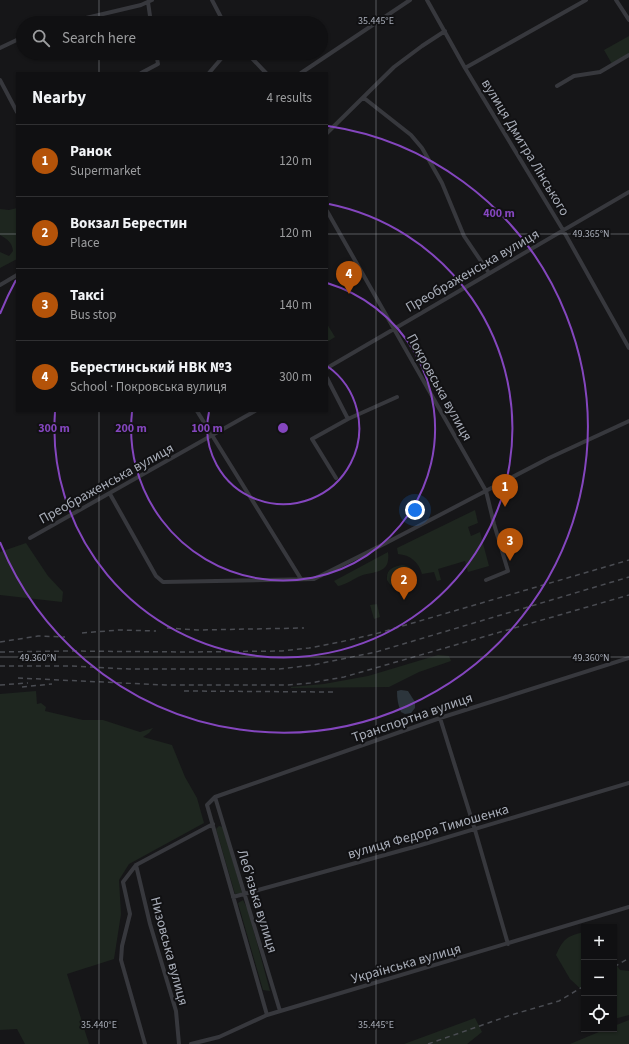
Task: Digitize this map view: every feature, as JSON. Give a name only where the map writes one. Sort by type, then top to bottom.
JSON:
[{"type":"street","points":[[93,16],[152,0]]},
{"type":"street","points":[[212,0],[220,16]]},
{"type":"street","points":[[328,55],[410,0]]},
{"type":"street","name":"вулиця Дмитра Лінського","points":[[427,0],[465,68],[563,230],[629,348]]},
{"type":"street","points":[[465,68],[586,0]]},
{"type":"street","points":[[616,0],[629,20]]},
{"type":"street","points":[[148,2],[150,16]]},
{"type":"street","points":[[328,132],[394,67],[422,46],[445,32]]},
{"type":"street","points":[[0,48],[16,40]]},
{"type":"street","points":[[557,86],[574,76],[600,72],[629,55]]},
{"type":"street","points":[[142,72],[158,64],[157,60]]},
{"type":"street","points":[[210,72],[220,60]]},
{"type":"street","points":[[254,60],[265,72]]},
{"type":"street","points":[[302,72],[320,60]]},
{"type":"street","points":[[0,80],[16,110]]},
{"type":"street","points":[[364,98],[411,135],[422,148],[442,183],[464,236],[489,273]]},
{"type":"street","name":"Преображенська вулиця","points":[[328,367],[629,192]]},
{"type":"street","name":"Покровська вулиця","points":[[328,213],[486,491],[508,571],[486,580]]},
{"type":"street","points":[[0,284],[16,276]]},
{"type":"street","points":[[328,380],[348,419]]},
{"type":"street","points":[[336,478],[312,439],[348,419],[398,397]]},
{"type":"street","points":[[198,412],[301,579]]},
{"type":"street","name":"Преображенська вулиця","points":[[30,538],[253,412]]},
{"type":"street","points":[[110,494],[156,576],[163,582],[314,579],[549,458],[629,421]]},
{"type":"street","name":"Транспортна вулиця","points":[[207,805],[215,797],[440,718],[629,658]]},
{"type":"street","points":[[440,718],[475,830],[508,944]]},
{"type":"street","name":"вулиця Федора Тимошенка","points":[[233,898],[475,830],[629,783]]},
{"type":"street","name":"Леб'язька вулиця","points":[[215,797],[280,1011]]},
{"type":"street","name":"Леб'язька вулиця","points":[[207,805],[267,1015]]},
{"type":"street","points":[[145,1044],[121,960],[122,946],[130,914],[123,882],[136,865],[213,824]]},
{"type":"street","name":"Низовська вулиця","points":[[136,865],[150,924],[176,1011],[179,1044]]},
{"type":"street","name":"Українська вулиця","points":[[191,1044],[219,1036],[267,1015],[629,907]]},
{"type":"shaded area","points":[[629,36],[629,53],[612,64],[604,50]]},
{"type":"shaded area","points":[[16,208],[16,260],[0,268],[0,252],[9,256],[13,251],[12,245],[9,241],[0,235],[0,209],[9,210]]},
{"type":"shaded area","points":[[328,326],[335,337],[328,341]]},
{"type":"shaded area","points":[[475,510],[478,523],[468,527],[471,536],[480,532],[489,566],[468,572],[465,561],[438,569],[441,580],[437,581],[434,572],[422,574],[419,566],[413,560],[398,554],[397,548]]},
{"type":"shaded area","points":[[26,543],[48,576],[63,592],[62,602],[0,595],[0,552]]},
{"type":"shaded area","points":[[388,552],[387,565],[384,569],[363,575],[346,584],[338,586],[334,581]]},
{"type":"shaded area","points":[[402,565],[410,567],[413,572],[412,577],[404,586],[392,586],[387,580],[388,573],[391,569]],"holes":[[[399,570],[403,571],[405,574],[404,580],[401,582],[397,581],[394,578],[395,572]]]},
{"type":"shaded area","points":[[377,604],[380,617],[374,619],[370,605]]},
{"type":"shaded area","points":[[438,655],[449,656],[451,661],[419,672],[389,687],[291,688],[368,676]]},
{"type":"shaded area","points":[[36,691],[37,704],[41,703],[46,707],[45,711],[83,720],[103,720],[140,732],[153,728],[143,737],[172,745],[185,777],[197,798],[204,823],[129,864],[119,880],[121,914],[114,959],[67,974],[89,1044],[25,1044],[17,1029],[0,1030],[0,694]]},
{"type":"shaded area","points":[[397,691],[408,691],[415,702],[415,708],[411,713],[405,714],[401,712]]},
{"type":"shaded area","points":[[219,826],[223,827],[242,893],[235,894],[216,829]]},
{"type":"shaded area","points":[[243,900],[248,910],[270,991],[263,990],[238,903]]},
{"type":"shaded area","points":[[581,933],[581,989],[570,979],[556,955],[563,942],[573,935]]},
{"type":"shaded area","points":[[617,966],[620,970],[629,971],[629,1015],[617,1018]]},
{"type":"shaded area","points":[[475,1018],[482,1032],[467,1044],[404,1044]]},
{"type":"shaded area","points":[[629,1020],[629,1044],[570,1044],[599,1032],[617,1032],[617,1025]]},
{"type":"railway","points":[[0,652],[282,651],[309,648],[375,634],[629,560]]},
{"type":"railway","points":[[0,666],[70,666],[129,669],[279,669],[313,665],[376,652],[629,577]]},
{"type":"railway","points":[[18,678],[165,685],[288,685],[310,683],[344,677],[629,595]]},
{"type":"railway","points":[[167,628],[197,630],[304,628]]},
{"type":"railway","points":[[82,633],[119,630],[156,631]]},
{"type":"railway","points":[[0,642],[38,636],[65,637]]},
{"type":"railway","points":[[0,685],[28,683]]},
{"type":"railway","points":[[22,687],[52,684]]},
{"type":"railway","points":[[184,691],[333,692]]},
{"type":"railway","points":[[617,965],[629,958]]},
{"type":"railway","points":[[428,1044],[511,1015],[559,1001],[581,988]]},
{"type":"place","name":"Берестинський НВК №3","points":[[349,294]]},
{"type":"place","name":"Ранок","points":[[505,507]]},
{"type":"place","name":"Таксі","points":[[510,561]]},
{"type":"place","name":"Вокзал Берестин","points":[[404,600]]}]
